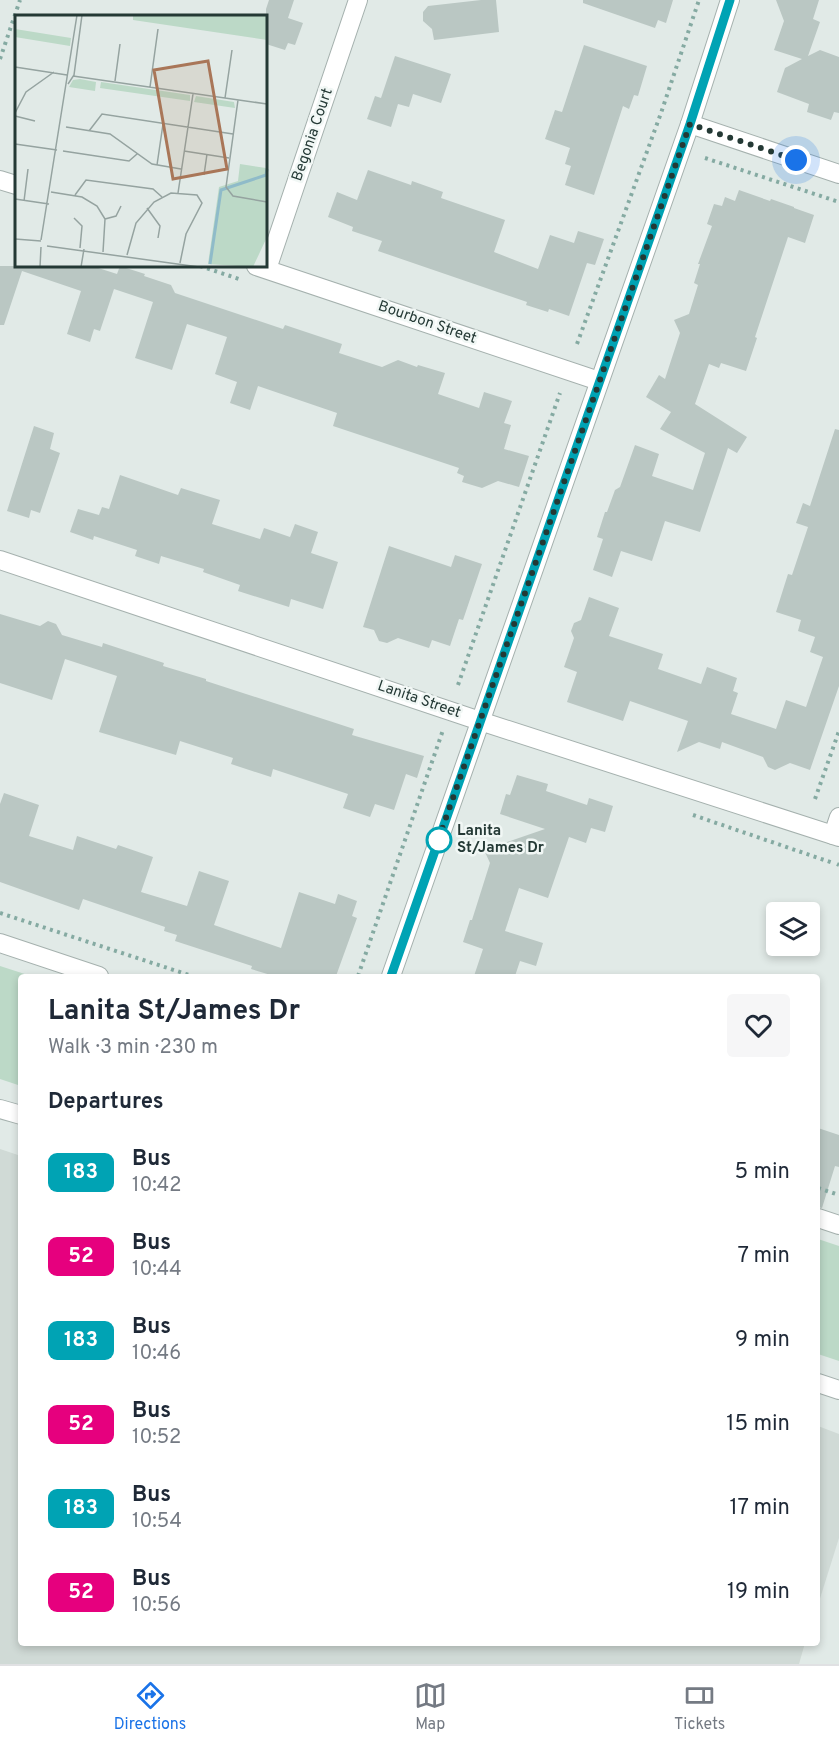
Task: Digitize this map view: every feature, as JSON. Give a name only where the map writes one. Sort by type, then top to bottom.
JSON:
[{"type":"street","name":"Begonia Court","points":[[267,250],[358,0]]},
{"type":"street","points":[[392,974],[690,124],[730,0]]},
{"type":"street","points":[[690,124],[839,174]]},
{"type":"street","points":[[0,180],[15,185]]},
{"type":"street","name":"Bourbon Street","points":[[261,267],[599,381]]},
{"type":"street","name":"Lanita Street","points":[[0,560],[480,721],[836,836]]},
{"type":"street","points":[[836,836],[839,817]]},
{"type":"street","points":[[0,943],[93,974]]},
{"type":"street","points":[[0,1108],[18,1114]]},
{"type":"street","points":[[820,1219],[839,1225]]},
{"type":"street","points":[[820,1384],[839,1390]]},
{"type":"path","points":[[0,59],[20,0]]},
{"type":"path","points":[[577,344],[699,0]]},
{"type":"path","points":[[705,158],[839,202]]},
{"type":"path","points":[[203,267],[242,280]]},
{"type":"path","points":[[458,685],[560,393]]},
{"type":"path","points":[[359,974],[444,727]]},
{"type":"path","points":[[815,799],[839,731]]},
{"type":"path","points":[[0,913],[186,974]]},
{"type":"path","points":[[820,1189],[839,1195]]},
{"type":"shaded area","points":[[0,1149],[18,1155],[18,1646],[804,1646],[799,1664],[0,1664]]},
{"type":"shaded area","points":[[820,1427],[839,1434],[839,1538],[820,1599]]},
{"type":"green space","points":[[0,966],[25,974],[18,974],[18,1085],[0,1079]]},
{"type":"green space","points":[[820,1240],[839,1246],[839,1361],[820,1355]]},
{"type":"building","points":[[269,0],[294,0],[288,18],[303,23],[295,45],[288,43],[285,50],[267,44],[266,9]]},
{"type":"building","points":[[496,0],[499,32],[434,40],[432,29],[423,21],[423,12],[428,6]]},
{"type":"building","points":[[583,0],[673,0],[666,23],[658,20],[655,28],[583,3]]},
{"type":"building","points":[[776,0],[819,0],[813,19],[820,22],[808,56],[820,50],[839,57],[839,113],[834,112],[831,120],[807,112],[809,104],[777,92],[785,68],[802,59],[774,50],[784,21]]},
{"type":"building","points":[[584,45],[647,66],[638,96],[634,95],[629,109],[623,106],[594,195],[565,185],[571,166],[565,164],[570,148],[545,139],[555,110],[562,112]]},
{"type":"building","points":[[395,56],[451,74],[441,103],[413,94],[409,107],[398,104],[391,127],[367,119],[375,96],[381,98]]},
{"type":"building","points":[[368,170],[411,185],[412,181],[443,192],[441,198],[505,220],[494,252],[538,269],[550,235],[574,243],[578,231],[604,239],[595,265],[587,263],[569,316],[549,309],[548,312],[526,305],[527,302],[378,251],[382,241],[352,231],[353,227],[328,217],[337,192],[357,200]]},
{"type":"building","points":[[739,190],[814,215],[805,243],[788,237],[746,371],[721,363],[719,368],[709,364],[695,404],[747,437],[737,453],[728,448],[700,532],[665,521],[652,561],[621,551],[612,577],[593,570],[603,539],[597,537],[615,490],[620,487],[635,445],[659,454],[652,476],[693,490],[705,453],[660,429],[671,412],[646,397],[659,375],[665,379],[680,333],[674,320],[689,314],[698,285],[694,283],[700,264],[698,264],[712,226],[707,224],[714,204],[722,206],[725,197],[735,201]]},
{"type":"building","points":[[0,266],[95,267],[117,274],[120,267],[123,267],[171,285],[175,293],[283,329],[285,325],[342,344],[339,353],[382,367],[398,360],[445,373],[438,394],[479,408],[484,392],[512,401],[504,423],[511,425],[504,449],[529,456],[519,487],[498,481],[482,488],[462,482],[464,476],[457,473],[459,468],[333,426],[337,413],[258,386],[250,410],[230,403],[237,382],[215,374],[227,337],[187,324],[172,370],[135,358],[153,302],[114,289],[100,331],[94,329],[90,342],[67,334],[81,291],[22,271],[4,325],[0,325]]},
{"type":"building","points":[[34,426],[54,433],[50,449],[60,453],[40,513],[31,510],[29,518],[7,511]]},
{"type":"building","points":[[835,429],[839,430],[839,686],[810,770],[790,763],[775,770],[768,767],[763,757],[722,742],[720,749],[699,742],[677,752],[688,721],[630,701],[623,721],[567,702],[577,672],[564,667],[574,638],[571,631],[574,623],[581,620],[589,597],[619,608],[609,636],[663,654],[658,669],[701,684],[707,667],[737,678],[733,691],[738,693],[731,714],[776,729],[786,700],[806,707],[823,657],[810,652],[815,637],[798,631],[801,620],[776,612],[788,574],[792,575],[808,527],[796,523],[803,503],[810,506]]},
{"type":"building","points":[[120,475],[178,495],[181,488],[220,500],[212,524],[260,539],[264,528],[290,537],[295,524],[318,532],[311,553],[338,562],[323,609],[291,599],[289,607],[238,591],[240,585],[203,572],[204,569],[161,556],[159,564],[135,556],[137,550],[94,536],[93,540],[70,532],[78,509],[99,515],[102,507],[109,509]]},
{"type":"building","points":[[389,546],[451,567],[455,555],[482,564],[463,620],[459,619],[450,646],[432,640],[429,648],[398,638],[387,643],[379,641],[374,630],[363,627]]},
{"type":"building","points":[[0,614],[40,626],[48,621],[56,624],[62,635],[102,647],[103,643],[164,663],[163,666],[206,679],[206,681],[354,729],[352,735],[424,756],[417,778],[406,774],[394,810],[375,804],[370,817],[343,808],[348,794],[273,769],[271,777],[231,764],[233,758],[180,741],[176,755],[99,732],[117,676],[65,659],[52,700],[0,683]]},
{"type":"building","points":[[517,775],[548,784],[546,791],[587,805],[589,798],[613,806],[605,832],[591,828],[586,843],[569,837],[548,898],[519,888],[505,931],[543,943],[536,966],[520,961],[516,974],[475,974],[483,949],[463,942],[490,863],[484,850],[545,829],[500,814],[506,794],[510,795]]},
{"type":"building","points":[[4,793],[39,805],[29,836],[73,850],[77,836],[116,849],[118,845],[153,857],[141,892],[187,906],[199,871],[229,881],[214,925],[281,948],[299,892],[335,904],[338,894],[357,901],[352,916],[357,918],[337,974],[267,974],[251,969],[252,966],[175,941],[177,935],[164,931],[165,927],[83,899],[79,910],[0,882],[0,804]]},
{"type":"building","points":[[820,1129],[839,1135],[839,1167],[835,1166],[822,1208],[820,1208]]},
{"type":"bus line","name":"183","points":[[392,974],[690,124],[730,0]]},
{"type":"place","name":"Lanita St/James Dr","points":[[439,840]]},
{"type":"route","points":[[439,840],[435,849],[690,124],[796,160]]}]
